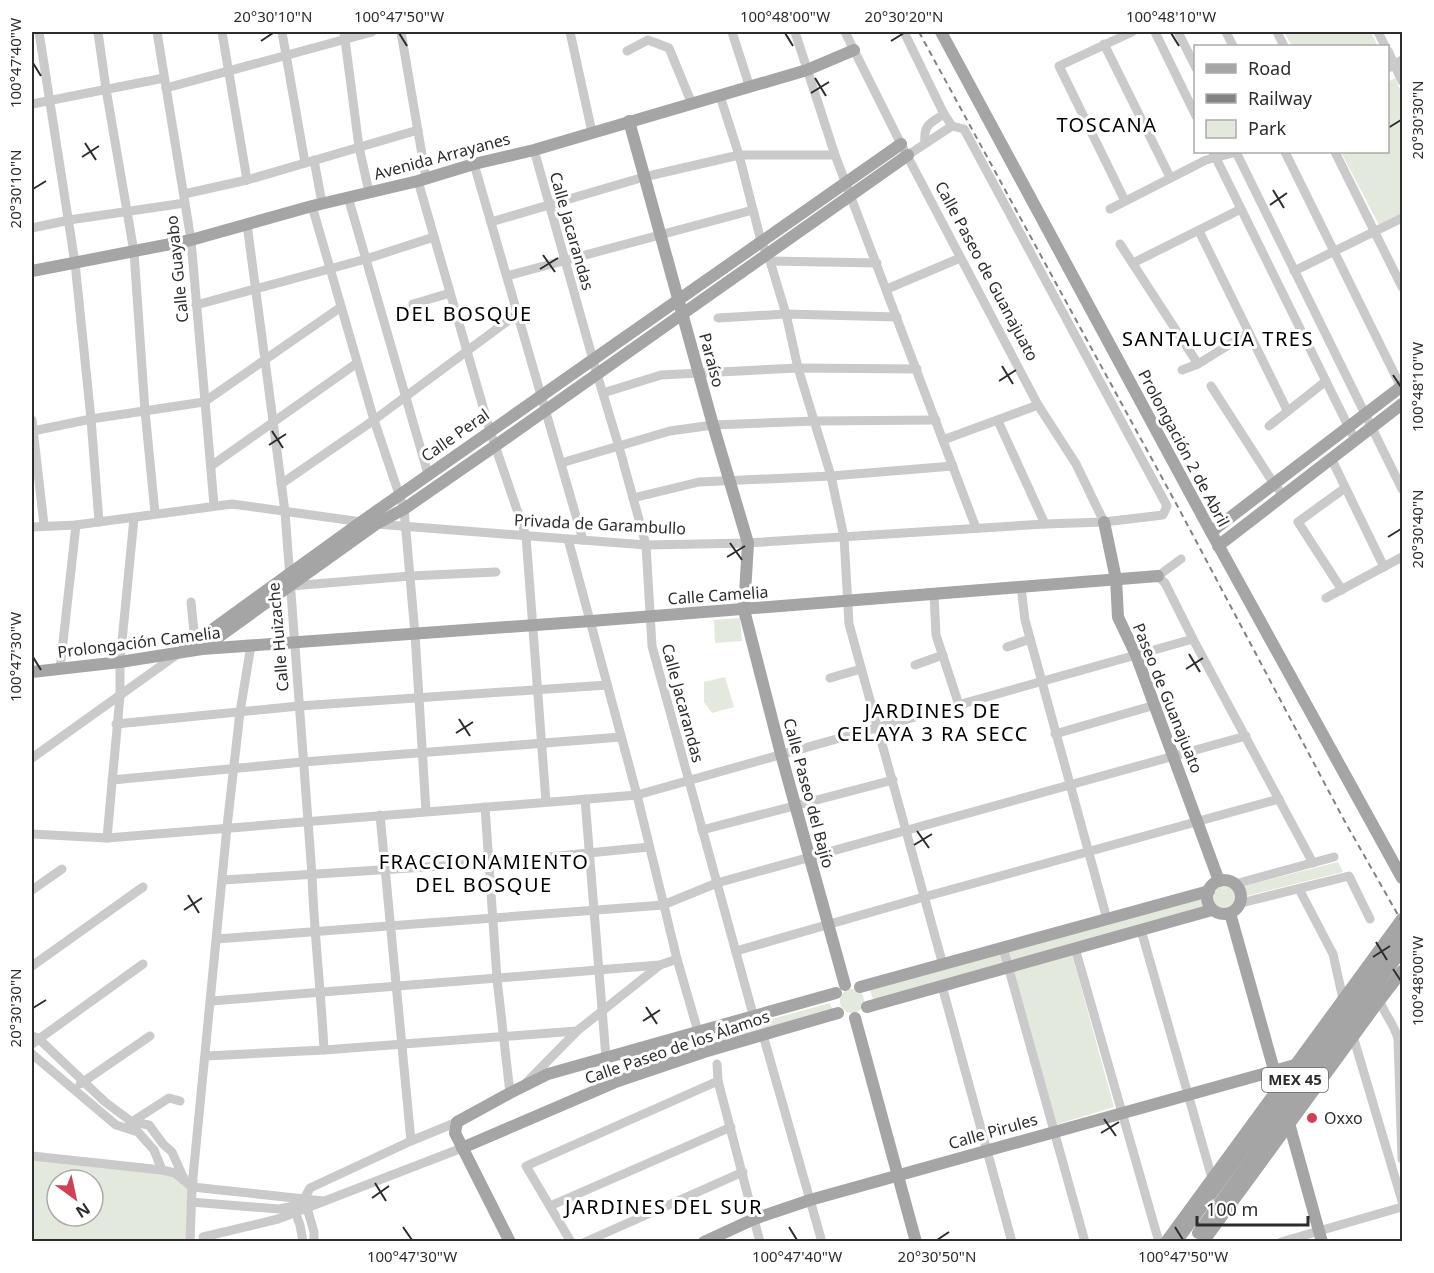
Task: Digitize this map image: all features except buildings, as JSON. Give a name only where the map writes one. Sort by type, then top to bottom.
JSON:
[{"type":"main road","name":"Prolongación 2 de Abril","points":[[941,32],[1218,546],[1402,878]]},
{"type":"main road","name":"Avenida Arrayanes","points":[[32,271],[191,240],[317,205],[534,150],[750,88],[807,70],[854,50]]},
{"type":"main road","name":"Paraíso","points":[[629,121],[748,543],[744,609]]},
{"type":"main road","name":"Calle Peral","points":[[290,580],[361,522],[428,474],[761,241],[848,188],[904,149]]},
{"type":"main road","name":"Calle Peral","points":[[179,653],[199,645],[290,580],[376,524],[404,509],[683,313],[768,257],[848,188]]},
{"type":"main road","points":[[1211,532],[1402,387]]},
{"type":"main road","points":[[1218,546],[1402,404]]},
{"type":"main road","name":"Paseo de Guanajuato","points":[[1104,522],[1116,579],[1118,617],[1136,655],[1220,881]]},
{"type":"main road","name":"Calle Camelia","points":[[251,645],[533,626],[1158,576]]},
{"type":"main road","name":"Calle Paseo del Bajío","points":[[744,609],[828,924],[841,989]]},
{"type":"main road","name":"Prolongación Camelia","points":[[199,645],[251,645]]},
{"type":"main road","name":"Prolongación Camelia","points":[[32,672],[179,653]]},
{"type":"main road","points":[[867,1007],[1212,910],[1221,914],[1230,914],[1240,903],[1241,896],[1235,884],[1220,881],[1213,885],[1209,891],[1208,901],[1212,910]]},
{"type":"main road","points":[[860,987],[1209,891]]},
{"type":"main road","points":[[1230,914],[1275,1070],[1288,1131],[1320,1236]]},
{"type":"main road","points":[[1166,1242],[1402,919]]},
{"type":"main road","name":"MEX 45","points":[[1195,1236],[1402,934]]},
{"type":"main road","points":[[1389,936],[1402,957]]},
{"type":"main road","name":"MEX 45","points":[[1176,1242],[1195,1236],[1402,950]]},
{"type":"main road","points":[[1195,1236],[1288,1131],[1315,1089],[1402,971]]},
{"type":"main road","points":[[853,984],[860,987],[866,993],[867,1007],[855,1018],[846,1018],[838,1012],[834,1003],[841,989],[853,984]]},
{"type":"main road","name":"Calle Paseo de los Álamos","points":[[457,1122],[548,1074],[754,1018],[841,989]]},
{"type":"main road","name":"Calle Paseo de los Álamos","points":[[462,1148],[618,1081],[704,1052],[838,1012]]},
{"type":"main road","points":[[855,1018],[916,1242]]},
{"type":"main road","name":"Calle Pirules","points":[[704,1242],[754,1219],[810,1200],[986,1149],[1294,1066]]},
{"type":"main road","points":[[457,1122],[455,1133],[510,1242]]},
{"type":"street","points":[[39,32],[75,263],[99,522]]},
{"type":"street","points":[[98,32],[134,252],[155,513]]},
{"type":"street","name":"Calle Guayabo","points":[[157,32],[191,240],[214,506]]},
{"type":"street","points":[[222,32],[247,180]]},
{"type":"street","points":[[282,32],[330,268],[374,420],[404,509],[415,634],[426,811]]},
{"type":"street","points":[[32,104],[106,89],[165,83],[229,72],[286,56],[344,35],[372,32]]},
{"type":"street","points":[[401,32],[418,130],[422,180],[434,237],[490,431],[526,536],[546,802]]},
{"type":"street","points":[[570,32],[592,132]]},
{"type":"street","points":[[732,32],[750,88]]},
{"type":"street","points":[[795,32],[848,188],[976,528]]},
{"type":"street","name":"Calle Paseo de Guanajuato","points":[[845,32],[960,258],[1038,405],[1076,464],[1104,522]]},
{"type":"street","points":[[904,32],[952,126],[925,143],[904,149]]},
{"type":"street","points":[[1125,201],[1059,66],[1132,32]]},
{"type":"street","points":[[1155,32],[1194,112]]},
{"type":"street","points":[[1178,32],[1194,64]]},
{"type":"street","points":[[344,35],[359,147],[369,192]]},
{"type":"street","points":[[627,51],[648,40],[669,48],[692,104]]},
{"type":"street","points":[[1104,44],[1170,177]]},
{"type":"street","points":[[1389,53],[1398,70]]},
{"type":"street","points":[[720,96],[739,155],[761,241],[786,314],[798,368],[831,476],[844,537],[849,624],[943,964]]},
{"type":"street","points":[[925,143],[924,133],[928,124],[944,114]]},
{"type":"street","name":"Privada de Garambullo","points":[[32,527],[76,525],[232,504],[376,524],[646,545],[748,543],[1104,522],[1163,515],[1167,506],[964,129],[952,126]]},
{"type":"street","points":[[32,228],[128,211],[184,198],[418,130]]},
{"type":"street","name":"Calle Jacarandas","points":[[534,150],[646,545],[652,646],[754,1018]]},
{"type":"street","points":[[1110,209],[1213,155],[1228,153]]},
{"type":"street","points":[[1236,153],[1402,489]]},
{"type":"street","points":[[1286,153],[1402,387]]},
{"type":"street","points":[[1336,153],[1402,287]]},
{"type":"street","points":[[491,222],[645,177],[739,155],[836,155]]},
{"type":"street","points":[[1213,155],[1355,440]]},
{"type":"street","points":[[474,164],[583,540]]},
{"type":"street","points":[[348,197],[428,474]]},
{"type":"street","points":[[1133,263],[1241,209]]},
{"type":"street","points":[[507,276],[753,210]]},
{"type":"street","points":[[1294,271],[1402,218]]},
{"type":"street","name":"Calle Huizache","points":[[247,224],[285,512],[324,1050]]},
{"type":"street","points":[[1198,231],[1287,410]]},
{"type":"street","points":[[196,305],[366,259],[434,237]]},
{"type":"street","points":[[1120,244],[1198,364]]},
{"type":"street","points":[[768,257],[877,262]]},
{"type":"street","points":[[886,289],[960,258]]},
{"type":"street","points":[[413,304],[450,293]]},
{"type":"street","points":[[44,525],[32,424],[91,419],[204,402],[341,308]]},
{"type":"street","points":[[281,484],[374,420],[518,314]]},
{"type":"street","points":[[718,318],[786,314],[897,317]]},
{"type":"street","points":[[1182,370],[1198,364],[1248,333]]},
{"type":"street","points":[[211,466],[357,363]]},
{"type":"street","points":[[603,393],[661,375],[798,368],[917,369]]},
{"type":"street","points":[[1269,426],[1326,381]]},
{"type":"street","points":[[1211,386],[1283,495]]},
{"type":"street","points":[[943,440],[1038,405]]},
{"type":"street","points":[[561,464],[670,431],[713,425],[936,420]]},
{"type":"street","points":[[998,421],[1045,524]]},
{"type":"street","points":[[1331,458],[1384,567]]},
{"type":"street","points":[[633,498],[699,482],[831,476],[953,466]]},
{"type":"street","points":[[1342,590],[1298,522],[1345,488]]},
{"type":"street","points":[[107,838],[120,696],[120,662],[134,518]]},
{"type":"street","points":[[60,669],[76,525]]},
{"type":"street","points":[[568,539],[637,795],[677,959],[704,1052]]},
{"type":"street","points":[[1326,598],[1402,557]]},
{"type":"street","points":[[1182,559],[1158,576],[1165,583],[1313,863]]},
{"type":"street","points":[[290,580],[496,573]]},
{"type":"street","points":[[1021,587],[1025,620],[1041,682],[1107,919]]},
{"type":"street","points":[[934,594],[936,634],[959,705]]},
{"type":"street","points":[[191,602],[199,645]]},
{"type":"street","points":[[1007,647],[1030,639]]},
{"type":"street","points":[[32,834],[107,838],[380,814],[637,795],[1193,639]]},
{"type":"street","points":[[190,1242],[192,1187],[227,827],[240,712],[251,645]]},
{"type":"street","name":"Calle Peral","points":[[32,758],[179,653]]},
{"type":"street","points":[[915,665],[943,655]]},
{"type":"street","points":[[830,678],[861,669]]},
{"type":"street","points":[[116,724],[299,706],[608,685]]},
{"type":"street","points":[[1055,734],[1155,705]]},
{"type":"street","points":[[217,939],[663,905],[717,883],[1246,736]]},
{"type":"street","points":[[112,780],[303,762],[621,737]]},
{"type":"street","points":[[702,830],[893,780]]},
{"type":"street","points":[[585,799],[606,1058]]},
{"type":"street","points":[[736,951],[1279,799]]},
{"type":"street","points":[[486,807],[497,979],[510,1093]]},
{"type":"street","points":[[380,814],[411,1141]]},
{"type":"street","points":[[223,880],[489,863],[649,847]]},
{"type":"street","points":[[1235,884],[1334,857]]},
{"type":"street","points":[[32,890],[62,869]]},
{"type":"street","points":[[1240,903],[1349,876],[1370,919]]},
{"type":"street","points":[[32,966],[143,887]]},
{"type":"street","points":[[1299,889],[1333,954],[1339,973],[1342,999]]},
{"type":"street","points":[[1141,930],[1212,1178]]},
{"type":"street","points":[[1003,948],[1085,1242]]},
{"type":"street","points":[[1075,948],[1159,1242]]},
{"type":"street","points":[[211,1001],[660,965],[677,959]]},
{"type":"street","points":[[143,964],[34,1039],[138,1132],[154,1150],[162,1170]]},
{"type":"street","points":[[522,1086],[577,1031],[660,965]]},
{"type":"street","points":[[1339,973],[1355,982],[1363,980],[1372,985],[1395,1026],[1398,1039],[1402,1159]]},
{"type":"street","points":[[942,986],[1012,1242]]},
{"type":"street","points":[[206,1056],[324,1050],[577,1031]]},
{"type":"street","points":[[763,1035],[822,1242]]},
{"type":"street","points":[[74,1089],[150,1036]]},
{"type":"street","points":[[1353,1036],[1402,1201]]},
{"type":"street","points":[[32,1054],[116,1125],[149,1125]]},
{"type":"street","points":[[717,1064],[718,1081],[760,1242]]},
{"type":"street","points":[[1294,1066],[1294,1076],[1299,1083],[1315,1089]]},
{"type":"street","points":[[571,1242],[526,1166],[718,1081]]},
{"type":"street","points":[[128,1125],[169,1098],[180,1101]]},
{"type":"street","points":[[151,1110],[149,1125],[172,1152],[184,1179]]},
{"type":"street","name":"Calle Paseo de los Álamos","points":[[305,1204],[310,1188],[457,1122]]},
{"type":"street","points":[[138,1132],[149,1125]]},
{"type":"street","points":[[550,1206],[731,1127]]},
{"type":"street","points":[[154,1150],[163,1144]]},
{"type":"street","name":"Calle Paseo de los Álamos","points":[[191,1202],[279,1209],[323,1201],[462,1148]]},
{"type":"street","points":[[32,1156],[162,1170],[175,1173],[192,1187],[305,1204],[314,1232],[314,1242]]},
{"type":"street","points":[[585,1242],[743,1172]]},
{"type":"street","name":"Calle Paseo de los Álamos","points":[[202,1237],[278,1219],[295,1212],[305,1204],[323,1201]]},
{"type":"street","points":[[1281,1242],[1320,1236],[1402,1207]]},
{"type":"street","points":[[295,1212],[303,1242]]},
{"type":"green space","points":[[1284,32],[1371,32],[1378,45],[1291,45]]},
{"type":"green space","points":[[1395,78],[1402,94],[1402,213],[1379,225],[1342,153],[1389,153],[1389,81]]},
{"type":"green space","points":[[740,618],[742,641],[715,643],[714,620]]},
{"type":"green space","points":[[725,677],[734,707],[712,713],[704,702],[704,682]]},
{"type":"green space","points":[[1338,862],[1343,872],[1247,896],[1244,886]]},
{"type":"green space","points":[[1224,885],[1233,888],[1236,897],[1233,906],[1224,909],[1215,906],[1212,897],[1215,888]]},
{"type":"green space","points":[[1205,896],[1205,903],[1208,907],[874,1002],[870,990]]},
{"type":"green space","points":[[1072,954],[1114,1107],[1055,1125],[1013,971]]},
{"type":"green space","points":[[852,989],[860,993],[864,1001],[860,1009],[852,1013],[844,1009],[840,1001],[844,993]]},
{"type":"green space","points":[[830,1003],[833,1011],[713,1044],[710,1036]]},
{"type":"green space","points":[[32,1156],[181,1172],[198,1179],[191,1241],[32,1242]]},
{"type":"railway","points":[[919,32],[1178,507],[1344,820],[1402,922]]},
{"type":"place","name":"Oxxo","points":[[1312,1118]]},
{"type":"district","name":"TOSCANA","points":[[1107,125]]},
{"type":"district","name":"DEL BOSQUE","points":[[464,314]]},
{"type":"district","name":"SANTALUCIA TRES","points":[[1218,339]]},
{"type":"district","name":"JARDINES DE CELAYA 3 RA SECC","points":[[933,722]]},
{"type":"district","name":"FRACCIONAMIENTO DEL BOSQUE","points":[[484,874]]},
{"type":"district","name":"JARDINES DEL SUR","points":[[664,1207]]}]
